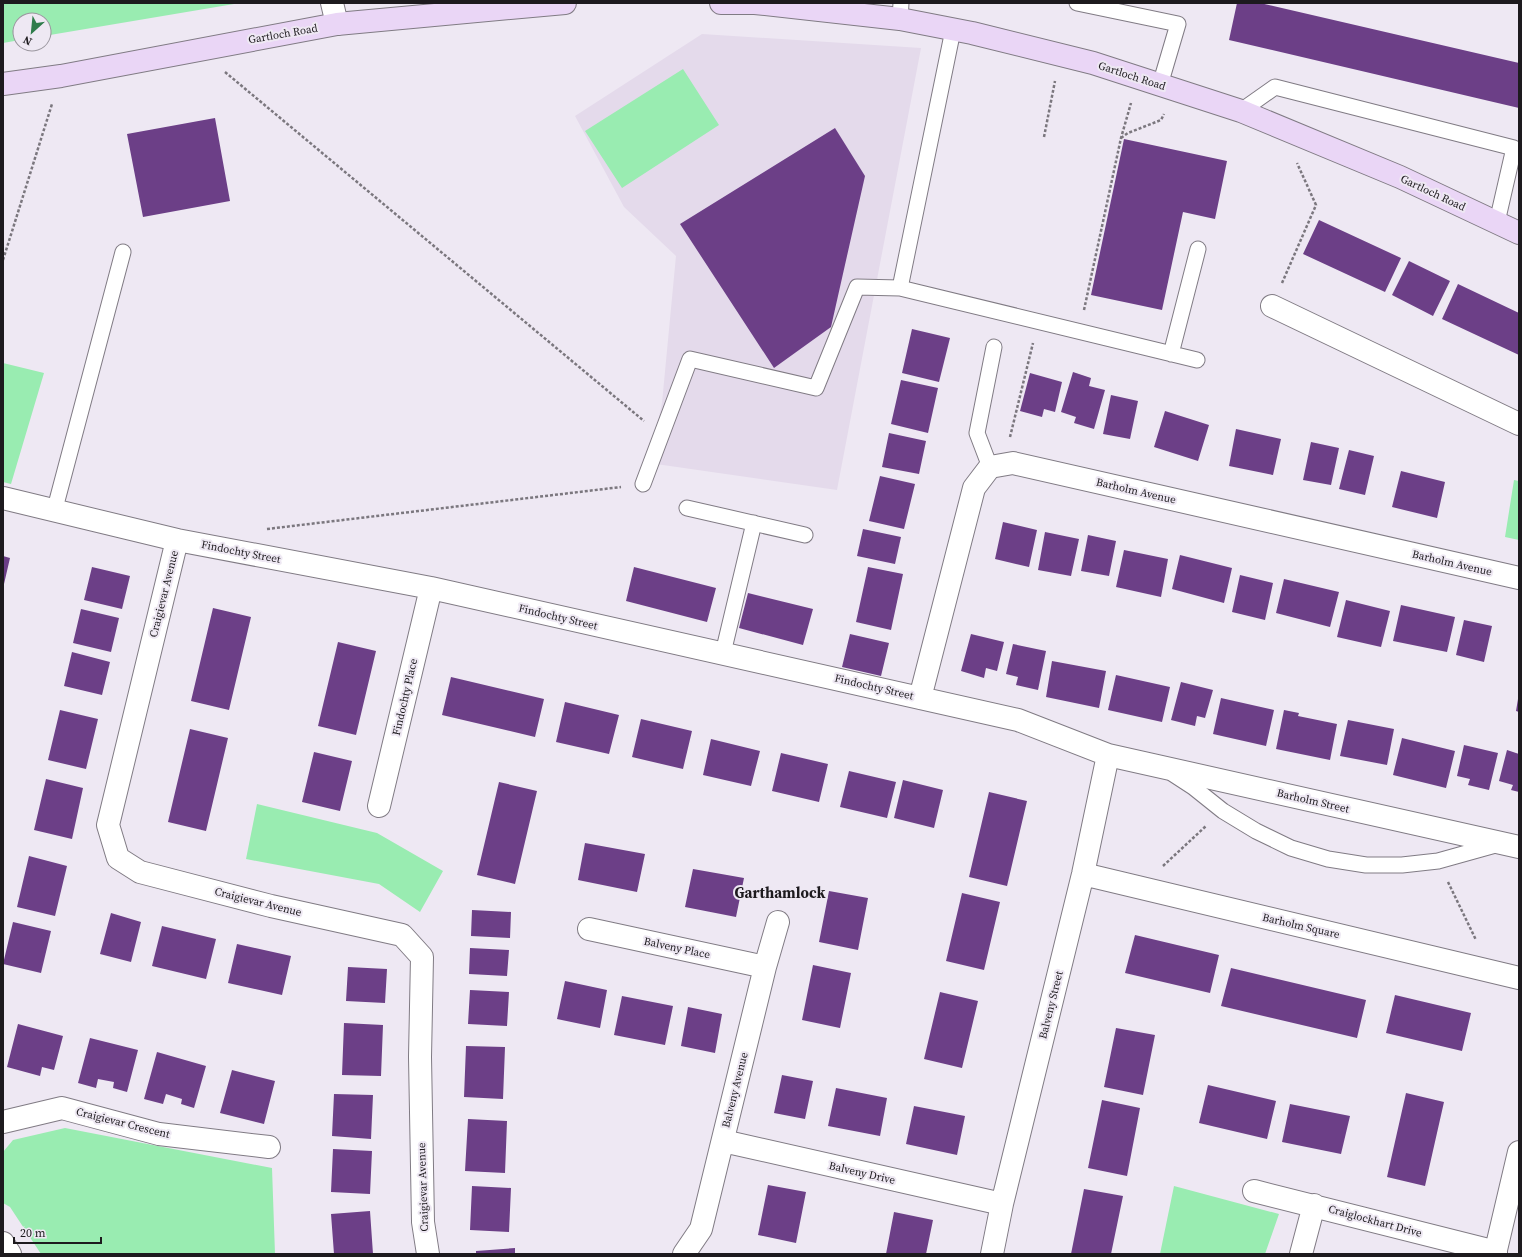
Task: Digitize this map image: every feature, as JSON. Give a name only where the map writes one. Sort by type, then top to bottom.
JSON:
[{"type":"main road","name":"Gartloch Road","points":[[3,84],[61,76],[337,24],[565,3]]},
{"type":"main road","name":"Gartloch Road","points":[[721,3],[901,11],[953,30],[972,33],[1060,55],[1138,77],[1241,111],[1400,177],[1519,232]]},
{"type":"street","points":[[332,3],[337,24]]},
{"type":"street","points":[[1272,306],[1519,424]]},
{"type":"street","name":"Barholm Avenue","points":[[997,466],[1013,463],[1519,578]]},
{"type":"street","points":[[920,698],[974,488],[997,466]]},
{"type":"street","name":"Findochty Street","points":[[3,498],[54,512],[177,540],[431,588],[1018,720],[1108,755]]},
{"type":"street","name":"Craigievar Avenue","points":[[177,540],[108,825],[118,858],[140,872],[271,906],[402,935],[422,957],[420,1057],[422,1206],[428,1254]]},
{"type":"street","name":"Findochty Place","points":[[379,806],[431,588]]},
{"type":"street","name":"Barholm Street","points":[[1108,755],[1510,845]]},
{"type":"street","name":"Balveny Street","points":[[992,1254],[1002,1204],[1083,874],[1108,755]]},
{"type":"street","name":"Barholm Square","points":[[1083,874],[1519,978]]},
{"type":"street","name":"Balveny Avenue","points":[[684,1254],[701,1229],[765,967],[778,922]]},
{"type":"street","name":"Balveny Place","points":[[588,929],[765,967]]},
{"type":"street","name":"Craigievar Crescent","points":[[3,1122],[62,1108],[159,1134],[269,1148]]},
{"type":"street","name":"Balveny Drive","points":[[723,1141],[1002,1204]]},
{"type":"street","points":[[1496,1253],[1519,1152]]},
{"type":"street","name":"Craiglockhart Drive","points":[[1254,1191],[1314,1205],[1496,1253]]},
{"type":"street","points":[[1301,1254],[1314,1205]]},
{"type":"street","points":[[3,1243],[10,1254]]},
{"type":"lane","points":[[1077,3],[1178,24],[1169,87]]},
{"type":"lane","points":[[900,288],[953,30]]},
{"type":"lane","points":[[1241,111],[1274,87],[1514,148],[1497,222]]},
{"type":"lane","points":[[1171,354],[1198,249]]},
{"type":"lane","points":[[54,512],[123,252]]},
{"type":"lane","points":[[643,484],[690,359],[816,388],[857,287],[900,288],[1197,360]]},
{"type":"lane","points":[[994,347],[977,433],[997,466]]},
{"type":"lane","points":[[687,508],[804,535]]},
{"type":"lane","points":[[723,653],[754,523]]},
{"type":"lane","points":[[1165,768],[1193,787],[1223,811],[1256,831],[1291,848],[1328,858],[1366,865],[1402,865],[1438,861],[1510,845]]},
{"type":"path","points":[[198,49],[661,436]]},
{"type":"path","points":[[1044,137],[1060,55]]},
{"type":"path","points":[[3,260],[61,76]]},
{"type":"path","points":[[1080,332],[1121,138],[1138,77]]},
{"type":"path","points":[[1121,138],[1128,133],[1161,120],[1169,87]]},
{"type":"path","points":[[1272,306],[1316,205],[1282,128]]},
{"type":"path","points":[[997,466],[1038,322]]},
{"type":"path","points":[[264,529],[643,484]]},
{"type":"path","points":[[1140,888],[1223,811]]},
{"type":"path","points":[[1438,861],[1491,972]]},
{"type":"shaded area","points":[[702,34],[921,48],[837,490],[649,463],[662,403],[676,256],[624,207],[575,116]]},
{"type":"green space","points":[[3,3],[240,3],[52,35],[52,12],[12,12],[12,41],[3,43]]},
{"type":"green space","points":[[683,69],[719,125],[622,188],[585,131]]},
{"type":"green space","points":[[3,363],[44,373],[11,484],[3,482]]},
{"type":"green space","points":[[1514,480],[1519,481],[1519,540],[1505,537]]},
{"type":"green space","points":[[257,804],[377,833],[443,871],[420,912],[379,884],[246,859]]},
{"type":"green space","points":[[65,1128],[272,1168],[275,1254],[41,1254],[10,1207],[3,1203],[3,1152],[13,1140]]},
{"type":"green space","points":[[1174,1186],[1279,1214],[1265,1254],[1160,1254]]},
{"type":"building","points":[[1237,3],[1260,3],[1519,63],[1519,108],[1229,40]]},
{"type":"building","points":[[215,118],[230,201],[143,217],[127,134]]},
{"type":"building","points":[[835,128],[865,176],[831,327],[774,368],[680,224]]},
{"type":"building","points":[[1124,139],[1227,161],[1215,219],[1183,212],[1162,310],[1091,295]]},
{"type":"building","points":[[1319,220],[1401,258],[1385,292],[1303,254]]},
{"type":"building","points":[[1409,261],[1450,281],[1433,316],[1392,295]]},
{"type":"building","points":[[1458,284],[1519,313],[1519,355],[1442,319]]},
{"type":"building","points":[[912,329],[950,338],[939,382],[902,373]]},
{"type":"building","points":[[1073,372],[1091,378],[1089,386],[1105,390],[1094,429],[1074,423],[1076,417],[1061,412]]},
{"type":"building","points":[[1030,373],[1062,382],[1055,412],[1044,409],[1042,417],[1020,411]]},
{"type":"building","points":[[901,380],[938,388],[928,433],[891,424]]},
{"type":"building","points":[[1111,395],[1138,401],[1130,439],[1103,434]]},
{"type":"building","points":[[1165,411],[1209,425],[1198,461],[1154,447]]},
{"type":"building","points":[[1236,429],[1281,439],[1273,475],[1229,466]]},
{"type":"building","points":[[889,433],[926,441],[919,474],[882,467]]},
{"type":"building","points":[[1311,442],[1339,448],[1331,485],[1303,480]]},
{"type":"building","points":[[1349,450],[1374,456],[1365,495],[1339,489]]},
{"type":"building","points":[[1401,471],[1445,482],[1437,518],[1392,507]]},
{"type":"building","points":[[880,476],[915,484],[904,529],[869,521]]},
{"type":"building","points":[[1003,522],[1037,530],[1029,567],[995,559]]},
{"type":"building","points":[[863,529],[901,537],[895,564],[857,556]]},
{"type":"building","points":[[1045,532],[1079,539],[1071,576],[1038,570]]},
{"type":"building","points":[[1088,535],[1116,541],[1109,576],[1081,571]]},
{"type":"building","points":[[1124,550],[1168,559],[1161,597],[1116,587]]},
{"type":"building","points":[[1180,555],[1232,568],[1224,603],[1172,589]]},
{"type":"building","points":[[3,556],[10,558],[4,584],[3,584]]},
{"type":"building","points":[[92,567],[130,576],[122,609],[84,600]]},
{"type":"building","points":[[634,567],[716,588],[707,622],[626,601]]},
{"type":"building","points":[[868,567],[903,574],[891,630],[856,622]]},
{"type":"building","points":[[1240,575],[1273,583],[1265,620],[1232,612]]},
{"type":"building","points":[[1284,579],[1339,592],[1330,627],[1276,613]]},
{"type":"building","points":[[748,593],[813,609],[803,645],[739,628]]},
{"type":"building","points":[[1346,600],[1390,611],[1381,647],[1337,637]]},
{"type":"building","points":[[1401,605],[1455,617],[1447,652],[1393,641]]},
{"type":"building","points":[[213,608],[251,617],[229,710],[191,701]]},
{"type":"building","points":[[81,609],[119,618],[111,652],[73,643]]},
{"type":"building","points":[[1464,620],[1492,626],[1484,662],[1456,655]]},
{"type":"building","points":[[850,634],[889,643],[881,676],[842,667]]},
{"type":"building","points":[[971,634],[1004,642],[997,671],[986,668],[984,678],[961,671]]},
{"type":"building","points":[[338,642],[376,651],[356,735],[318,726]]},
{"type":"building","points":[[1013,644],[1046,651],[1038,690],[1016,685],[1018,677],[1006,674]]},
{"type":"building","points":[[72,652],[110,662],[102,695],[64,686]]},
{"type":"building","points":[[1052,661],[1106,671],[1099,708],[1046,697]]},
{"type":"building","points":[[1116,675],[1170,687],[1162,722],[1108,710]]},
{"type":"building","points":[[451,677],[544,699],[535,737],[442,715]]},
{"type":"building","points":[[1181,682],[1213,690],[1205,718],[1197,716],[1195,726],[1171,720]]},
{"type":"building","points":[[1221,698],[1274,710],[1266,746],[1213,734]]},
{"type":"building","points":[[1519,699],[1519,712],[1516,711]]},
{"type":"building","points":[[565,702],[619,715],[609,754],[556,742]]},
{"type":"building","points":[[60,710],[98,719],[86,769],[48,760]]},
{"type":"building","points":[[1284,710],[1299,713],[1298,716],[1337,724],[1330,760],[1276,749]]},
{"type":"building","points":[[641,719],[692,731],[683,769],[632,757]]},
{"type":"building","points":[[1348,720],[1394,729],[1387,765],[1340,756]]},
{"type":"building","points":[[190,729],[228,738],[206,831],[168,822]]},
{"type":"building","points":[[1402,738],[1455,751],[1446,788],[1393,775]]},
{"type":"building","points":[[711,739],[760,751],[751,786],[703,775]]},
{"type":"building","points":[[1464,745],[1498,753],[1489,790],[1468,785],[1470,779],[1457,776]]},
{"type":"building","points":[[1507,750],[1519,754],[1519,792],[1511,790],[1513,785],[1499,781]]},
{"type":"building","points":[[314,752],[352,761],[340,811],[302,802]]},
{"type":"building","points":[[781,753],[828,764],[819,802],[772,791]]},
{"type":"building","points":[[849,771],[896,782],[887,818],[840,807]]},
{"type":"building","points":[[46,779],[83,788],[72,839],[34,830]]},
{"type":"building","points":[[903,780],[943,790],[934,828],[894,818]]},
{"type":"building","points":[[499,782],[537,791],[515,884],[477,875]]},
{"type":"building","points":[[989,792],[1027,801],[1007,886],[969,877]]},
{"type":"building","points":[[585,843],[645,854],[637,892],[578,880]]},
{"type":"building","points":[[29,856],[67,866],[55,916],[17,907]]},
{"type":"building","points":[[693,869],[744,878],[736,917],[685,907]]},
{"type":"building","points":[[829,891],[868,898],[858,950],[819,942]]},
{"type":"building","points":[[962,893],[1000,902],[984,970],[946,961]]},
{"type":"building","points":[[472,910],[511,912],[510,938],[471,936]]},
{"type":"building","points":[[111,913],[141,922],[131,962],[100,954]]},
{"type":"building","points":[[13,922],[51,931],[41,973],[3,964]]},
{"type":"building","points":[[162,926],[216,939],[206,979],[152,966]]},
{"type":"building","points":[[1135,935],[1219,955],[1210,993],[1125,973]]},
{"type":"building","points":[[237,944],[291,956],[282,995],[228,983]]},
{"type":"building","points":[[470,948],[509,950],[507,976],[469,974]]},
{"type":"building","points":[[813,965],[851,973],[840,1028],[802,1020]]},
{"type":"building","points":[[348,967],[387,969],[385,1003],[346,1001]]},
{"type":"building","points":[[1231,968],[1366,1000],[1357,1038],[1221,1006]]},
{"type":"building","points":[[565,981],[607,990],[600,1028],[557,1019]]},
{"type":"building","points":[[470,990],[509,992],[507,1026],[468,1024]]},
{"type":"building","points":[[940,992],[978,1001],[962,1068],[924,1059]]},
{"type":"building","points":[[1395,995],[1471,1013],[1462,1051],[1386,1033]]},
{"type":"building","points":[[622,996],[673,1006],[665,1045],[614,1035]]},
{"type":"building","points":[[688,1007],[722,1014],[715,1053],[681,1046]]},
{"type":"building","points":[[344,1023],[383,1025],[381,1076],[342,1075]]},
{"type":"building","points":[[18,1024],[63,1036],[54,1070],[42,1067],[40,1076],[7,1067]]},
{"type":"building","points":[[1116,1028],[1155,1035],[1143,1095],[1104,1087]]},
{"type":"building","points":[[90,1038],[138,1050],[127,1092],[113,1088],[114,1082],[98,1079],[96,1088],[78,1083]]},
{"type":"building","points":[[466,1046],[505,1047],[503,1099],[464,1097]]},
{"type":"building","points":[[157,1052],[206,1066],[194,1108],[181,1104],[182,1099],[166,1094],[163,1104],[144,1099]]},
{"type":"building","points":[[232,1070],[275,1081],[264,1124],[220,1113]]},
{"type":"building","points":[[782,1075],[813,1081],[805,1119],[774,1113]]},
{"type":"building","points":[[1208,1085],[1276,1101],[1267,1139],[1199,1123]]},
{"type":"building","points":[[836,1088],[887,1098],[880,1136],[828,1126]]},
{"type":"building","points":[[1406,1093],[1444,1102],[1425,1186],[1387,1177]]},
{"type":"building","points":[[334,1094],[373,1095],[371,1139],[332,1136]]},
{"type":"building","points":[[1102,1100],[1140,1108],[1127,1176],[1088,1168]]},
{"type":"building","points":[[1290,1104],[1350,1116],[1341,1154],[1282,1142]]},
{"type":"building","points":[[914,1106],[965,1116],[957,1155],[906,1144]]},
{"type":"building","points":[[468,1119],[507,1121],[505,1173],[465,1171]]},
{"type":"building","points":[[333,1149],[372,1151],[370,1194],[331,1192]]},
{"type":"building","points":[[768,1185],[806,1192],[796,1243],[758,1235]]},
{"type":"building","points":[[472,1186],[511,1188],[509,1232],[470,1230]]},
{"type":"building","points":[[1084,1189],[1123,1196],[1111,1254],[1071,1254]]},
{"type":"building","points":[[370,1211],[373,1254],[334,1254],[331,1214]]},
{"type":"building","points":[[894,1212],[933,1220],[926,1254],[886,1254]]},
{"type":"building","points":[[515,1248],[515,1254],[476,1254],[476,1251]]},
{"type":"district","name":"Garthamlock","points":[[780,892]]}]
